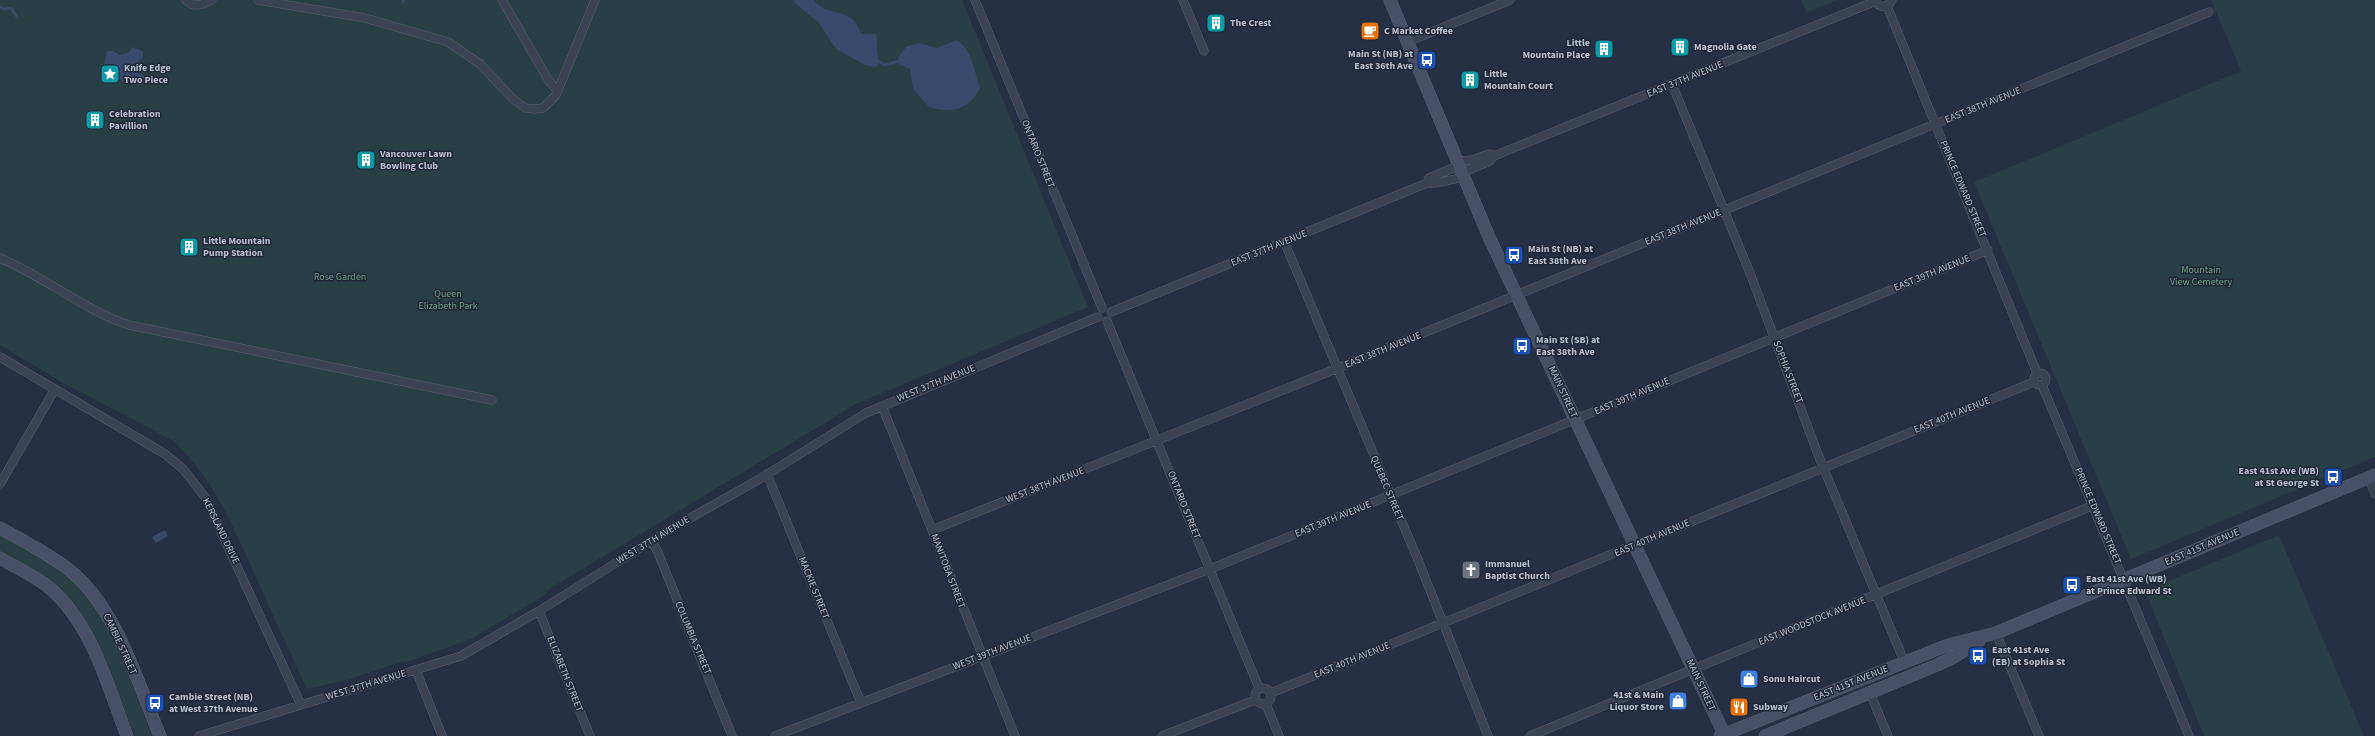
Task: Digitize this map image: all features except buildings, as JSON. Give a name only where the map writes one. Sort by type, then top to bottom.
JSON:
[{"type":"main road","name":"MAIN STREET","points":[[1390,0],[1460,170],[1575,419],[1694,669],[1723,735]]},
{"type":"main road","name":"EAST 41ST AVENUE","points":[[1723,735],[1904,661],[1948,645],[1996,633],[2372,476]]},
{"type":"main road","name":"CAMBIE STREET","points":[[0,528],[68,570],[86,586],[104,609],[117,634],[160,736]]},
{"type":"main road","points":[[0,558],[46,586],[68,607],[90,644],[128,736]]},
{"type":"main road","name":"EAST 41ST AVENUE","points":[[1765,736],[1954,657],[1984,637]]},
{"type":"street","points":[[186,0],[193,5],[203,5],[212,0]]},
{"type":"street","points":[[258,0],[365,18],[448,42],[480,64],[513,99],[525,108],[543,108],[550,103],[558,91],[596,0]]},
{"type":"street","points":[[502,0],[549,82],[558,91]]},
{"type":"street","name":"ONTARIO STREET","points":[[975,0],[1102,308]]},
{"type":"street","points":[[1184,0],[1204,51]]},
{"type":"street","points":[[1407,42],[1510,0]]},
{"type":"street","points":[[1875,1],[1881,6],[1890,3]]},
{"type":"street","name":"EAST 37TH AVENUE","points":[[1427,183],[1429,178],[1490,161],[1494,156],[1875,1]]},
{"type":"street","name":"PRINCE EDWARD STREET","points":[[1890,3],[1936,124],[2037,373]]},
{"type":"street","name":"EAST 38TH AVENUE","points":[[1158,441],[2209,12]]},
{"type":"street","name":"SOPHIA STREET","points":[[1672,84],[1775,337],[1824,467],[1904,661]]},
{"type":"street","name":"EAST 37TH AVENUE","points":[[1112,312],[1427,183],[1432,184],[1444,180],[1472,160],[1489,154],[1494,156]]},
{"type":"street","name":"QUEBEC STREET","points":[[1284,241],[1488,736]]},
{"type":"street","name":"EAST 39TH AVENUE","points":[[1210,569],[1988,250]]},
{"type":"street","points":[[0,258],[20,266],[98,314],[129,325],[492,400]]},
{"type":"street","points":[[1102,308],[1108,308],[1112,312],[1111,317],[1107,321],[1102,321],[1098,317],[1098,312],[1102,308]]},
{"type":"street","name":"WEST 37TH AVENUE","points":[[199,736],[461,656],[539,611],[651,541],[767,474],[830,434],[882,406],[1098,317]]},
{"type":"street","name":"ONTARIO STREET","points":[[1107,321],[1158,441],[1259,688]]},
{"type":"street","name":"KERSLAND DRIVE","points":[[0,357],[165,454],[183,469],[208,504],[301,705]]},
{"type":"street","points":[[2037,373],[2045,375],[2045,382],[2042,385],[2037,385],[2034,382],[2033,378],[2037,373]]},
{"type":"street","name":"EAST 40TH AVENUE","points":[[1271,693],[1442,622],[2034,382]]},
{"type":"street","name":"PRINCE EDWARD STREET","points":[[2042,385],[2125,579],[2189,736]]},
{"type":"street","points":[[0,484],[55,389]]},
{"type":"street","name":"MANITOBA STREET","points":[[882,406],[1014,736]]},
{"type":"street","name":"WEST 38TH AVENUE","points":[[932,530],[1158,441]]},
{"type":"street","name":"MACKIE STREET","points":[[767,474],[861,703]]},
{"type":"street","points":[[2372,476],[2375,494]]},
{"type":"street","name":"EAST WOODSTOCK AVENUE","points":[[1530,736],[2094,506]]},
{"type":"street","name":"COLUMBIA STREET","points":[[651,541],[657,550],[732,736]]},
{"type":"street","name":"WEST 39TH AVENUE","points":[[775,736],[1210,569]]},
{"type":"street","name":"ELIZABETH STREET","points":[[539,611],[590,736]]},
{"type":"street","points":[[1996,633],[2039,736]]},
{"type":"street","points":[[416,670],[442,736]]},
{"type":"street","points":[[1259,688],[1267,689],[1271,693],[1271,700],[1266,704],[1260,704],[1255,700],[1255,693],[1259,688]]},
{"type":"street","points":[[1870,693],[1888,736]]},
{"type":"street","points":[[1162,736],[1255,700]]},
{"type":"street","points":[[1266,704],[1279,736]]},
{"type":"green space","name":"Queen Elizabeth Park","points":[[0,0],[962,0],[1088,307],[856,404],[551,588],[545,595],[471,639],[407,662],[400,662],[347,680],[307,689],[229,519],[210,485],[186,454],[172,440],[65,384],[0,345]]},
{"type":"green space","points":[[1801,0],[1837,0],[1807,13]]},
{"type":"green space","name":"Mountain View Cemetery","points":[[2211,0],[2375,0],[2375,457],[2131,559],[1974,182],[2241,71]]},
{"type":"green space","points":[[0,535],[40,557],[63,572],[80,588],[94,606],[107,626],[127,670],[152,736],[135,736],[106,662],[97,643],[77,609],[58,588],[34,571],[0,551]]},
{"type":"green space","points":[[2279,535],[2364,736],[2204,736],[2145,591]]},
{"type":"water","points":[[794,0],[814,0],[822,7],[843,14],[853,20],[857,24],[861,34],[876,34],[880,62],[875,67],[865,65],[836,49],[819,23],[795,3]]},
{"type":"water","points":[[957,40],[970,56],[980,88],[971,101],[959,108],[945,110],[929,107],[913,89],[910,69],[898,64],[899,56],[907,46],[919,43],[937,48]]},
{"type":"water","points":[[132,47],[143,51],[143,57],[134,65],[137,72],[144,76],[146,81],[136,85],[119,80],[119,72],[114,64],[104,64],[107,51],[113,51],[120,55],[129,52]]},
{"type":"water","points":[[165,530],[168,536],[156,543],[152,537]]},
{"type":"waterway","points":[[0,7],[4,9],[11,8],[17,17]]},
{"type":"waterway","points":[[880,62],[885,65],[899,61]]},
{"type":"place","name":"The Crest","points":[[1216,23]]},
{"type":"place","name":"C Market Coffee","points":[[1370,31]]},
{"type":"place","name":"Magnolia Gate","points":[[1680,47]]},
{"type":"place","name":"Little Mountain Place","points":[[1604,49]]},
{"type":"place","name":"Main St (NB) at East 36th Ave","points":[[1427,60]]},
{"type":"place","name":"Knife Edge Two Piece","points":[[110,74]]},
{"type":"place","name":"Little Mountain Court","points":[[1470,80]]},
{"type":"place","name":"Celebration Pavillion","points":[[95,120]]},
{"type":"place","name":"Vancouver Lawn Bowling Club","points":[[366,160]]},
{"type":"place","name":"Little Mountain Pump Station","points":[[189,247]]},
{"type":"place","name":"Main St (NB) at East 38th Ave","points":[[1514,255]]},
{"type":"place","name":"Main St (SB) at East 38th Ave","points":[[1522,346]]},
{"type":"place","name":"East 41st Ave (WB) at St George St","points":[[2333,477]]},
{"type":"place","name":"Immanuel Baptist Church","points":[[1471,570]]},
{"type":"place","name":"East 41st Ave (WB) at Prince Edward St","points":[[2072,585]]},
{"type":"place","name":"East 41st Ave (EB) at Sophia St","points":[[1978,656]]},
{"type":"place","name":"Sonu Haircut","points":[[1749,679]]},
{"type":"place","name":"41st & Main Liquor Store","points":[[1678,701]]},
{"type":"place","name":"Cambie Street (NB) at West 37th Avenue","points":[[155,703]]},
{"type":"place","name":"Subway","points":[[1739,707]]},
{"type":"park label","name":"Rose Garden","points":[[340,277]]}]
